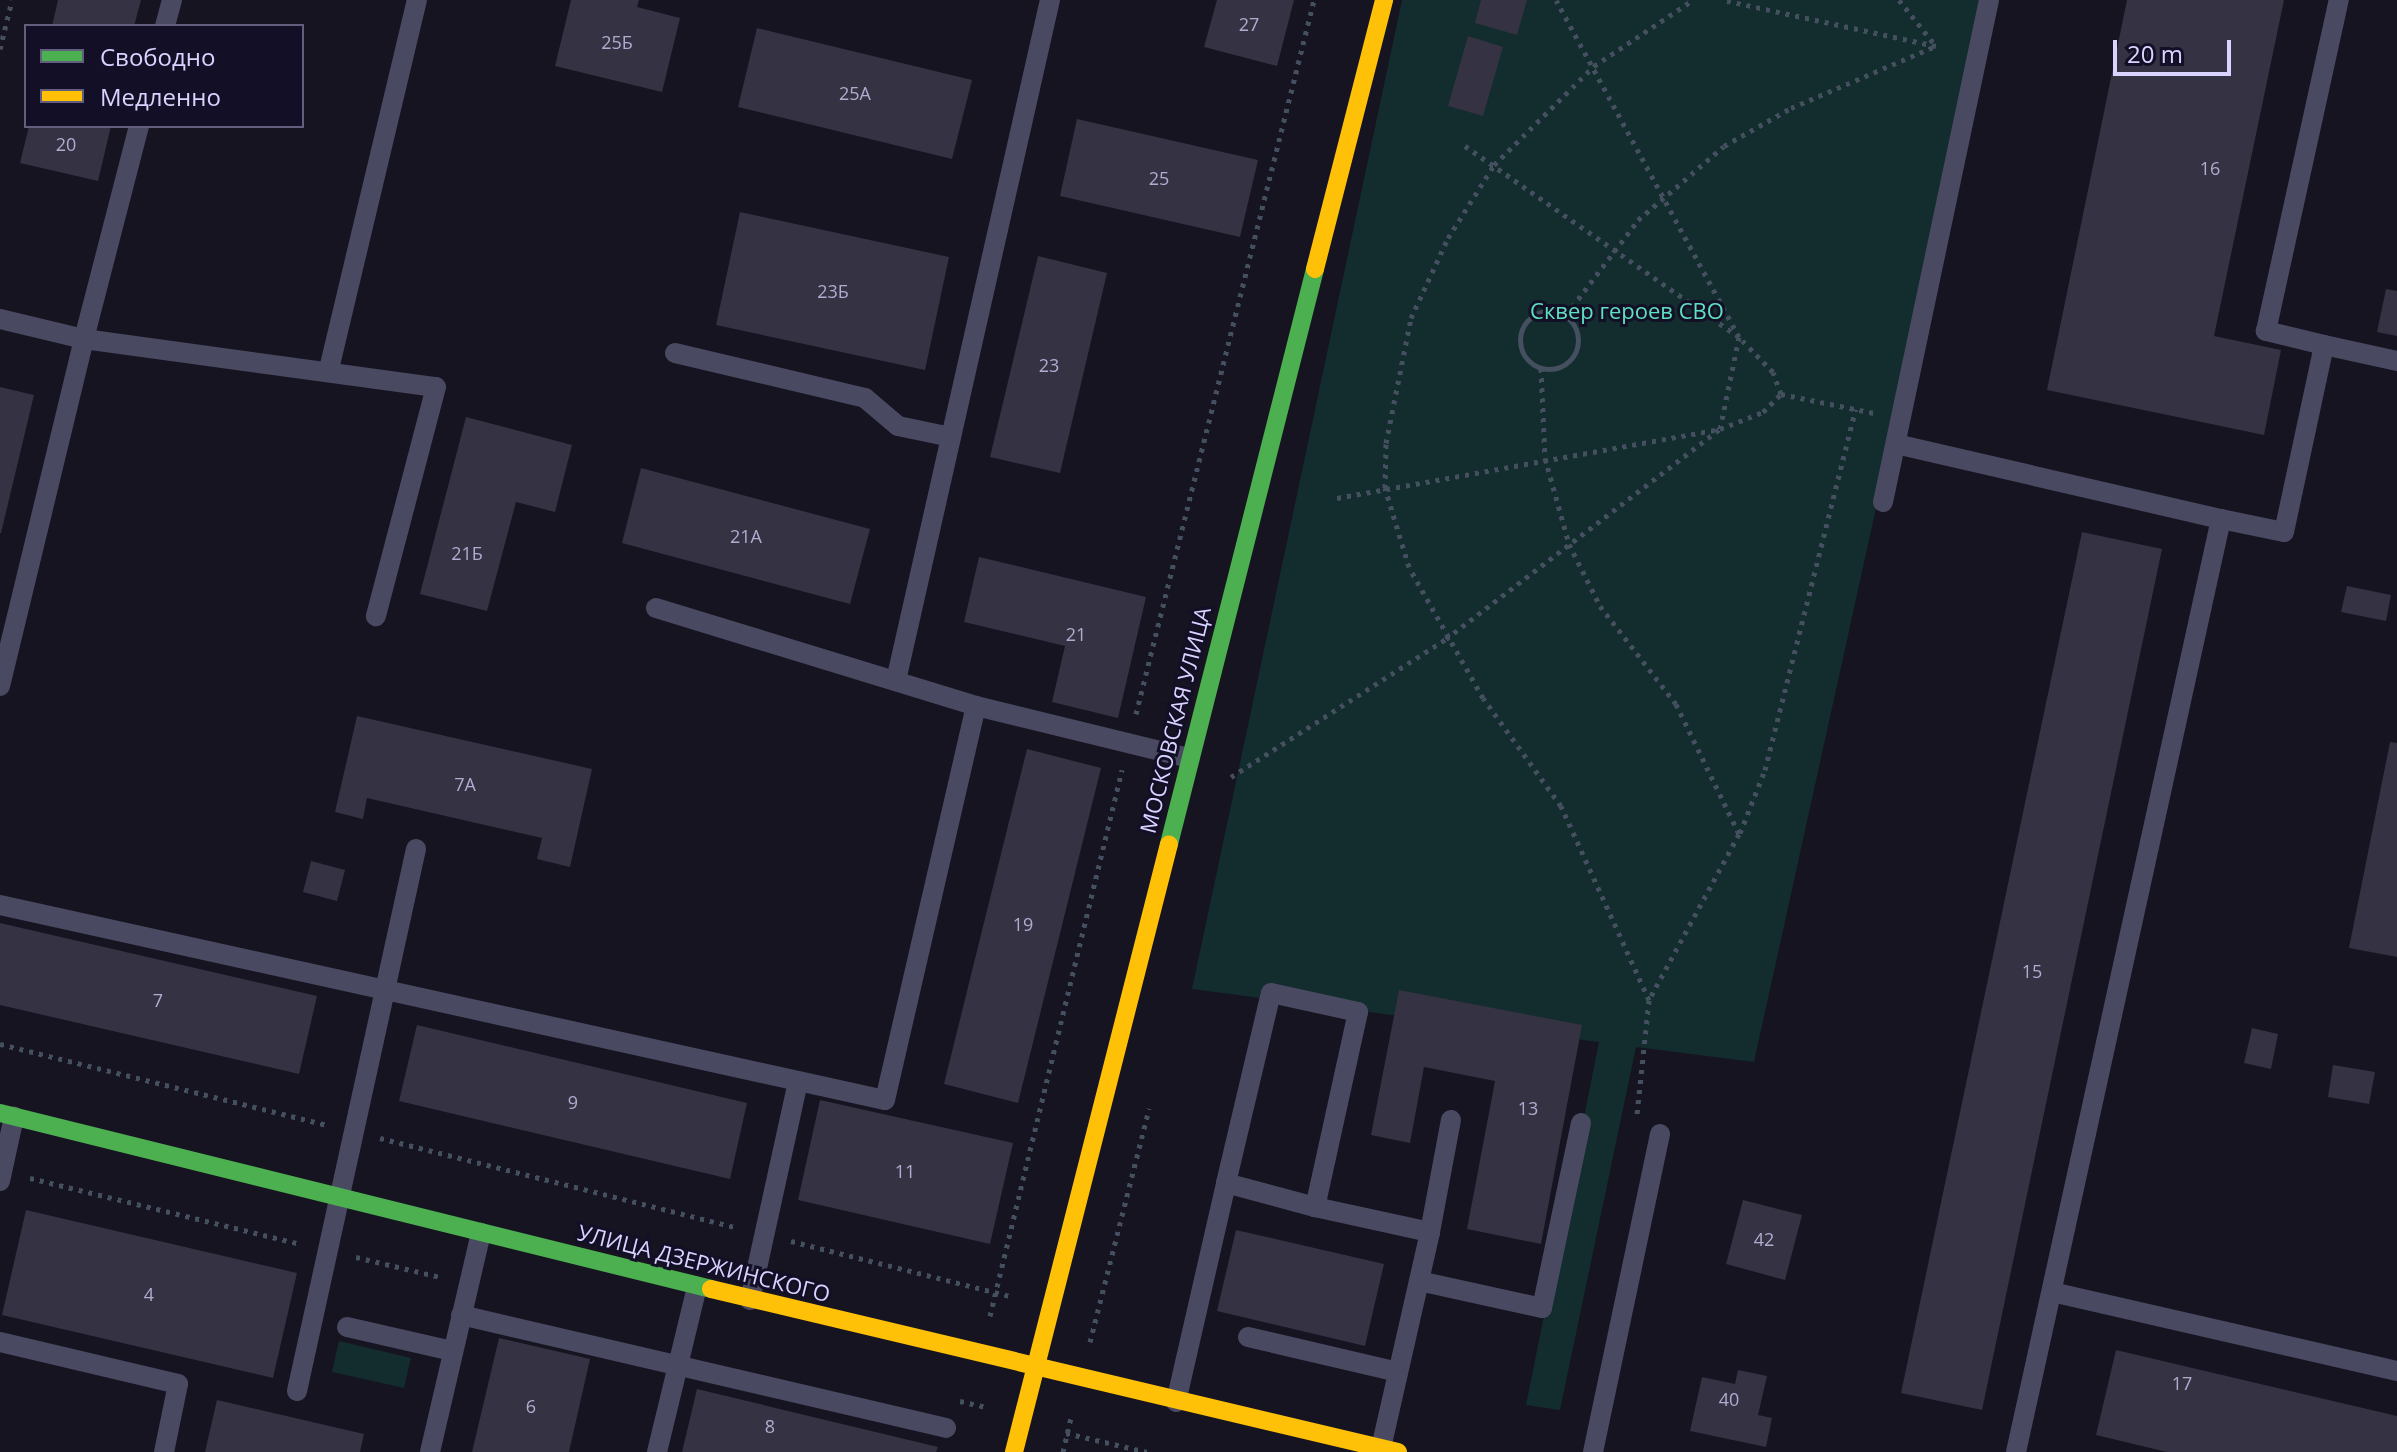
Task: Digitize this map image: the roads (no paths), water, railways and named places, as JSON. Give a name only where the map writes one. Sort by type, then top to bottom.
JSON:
[{"type":"street","name":"МОСКОВСКАЯ УЛИЦА","points":[[1014,1452],[1384,0]]},
{"type":"street","name":"УЛИЦА ДЗЕРЖИНСКОГО","points":[[7,1115],[981,1357],[1176,1402],[1313,1443],[1389,1450]]},
{"type":"lane","points":[[166,24],[172,0]]},
{"type":"lane","points":[[329,369],[417,0]]},
{"type":"lane","points":[[897,676],[1050,0]]},
{"type":"lane","points":[[1883,502],[1989,0]]},
{"type":"lane","points":[[2339,0],[2266,331],[2397,361]]},
{"type":"lane","points":[[0,686],[138,128]]},
{"type":"lane","points":[[0,319],[84,339],[329,369],[436,387],[376,616]]},
{"type":"lane","points":[[1896,444],[2284,532],[2324,345]]},
{"type":"lane","points":[[675,353],[865,398],[898,426],[951,437]]},
{"type":"lane","points":[[2016,1452],[2221,519]]},
{"type":"lane","points":[[656,608],[897,676],[976,706],[1190,758]]},
{"type":"lane","points":[[0,905],[885,1100],[976,706]]},
{"type":"lane","points":[[297,1391],[333,1252],[384,990],[416,849]]},
{"type":"lane","points":[[1176,1402],[1271,993],[1358,1012],[1315,1207]]},
{"type":"lane","points":[[750,1300],[798,1081]]},
{"type":"lane","points":[[1,1176],[7,1115]]},
{"type":"lane","points":[[1389,1450],[1398,1372],[1430,1232],[1451,1120]]},
{"type":"lane","points":[[1419,1281],[1542,1308],[1581,1123]]},
{"type":"lane","points":[[1593,1452],[1660,1134]]},
{"type":"lane","points":[[1226,1183],[1315,1207],[1430,1232]]},
{"type":"lane","points":[[430,1452],[481,1233]]},
{"type":"lane","points":[[657,1452],[697,1287]]},
{"type":"lane","points":[[2052,1292],[2397,1371]]},
{"type":"lane","points":[[461,1315],[946,1428]]},
{"type":"lane","points":[[347,1327],[453,1351]]},
{"type":"lane","points":[[1248,1337],[1398,1372]]},
{"type":"lane","points":[[0,1342],[178,1384],[164,1452]]},
{"type":"park label","name":"Сквер героев СВО","points":[[1627,311]]}]
